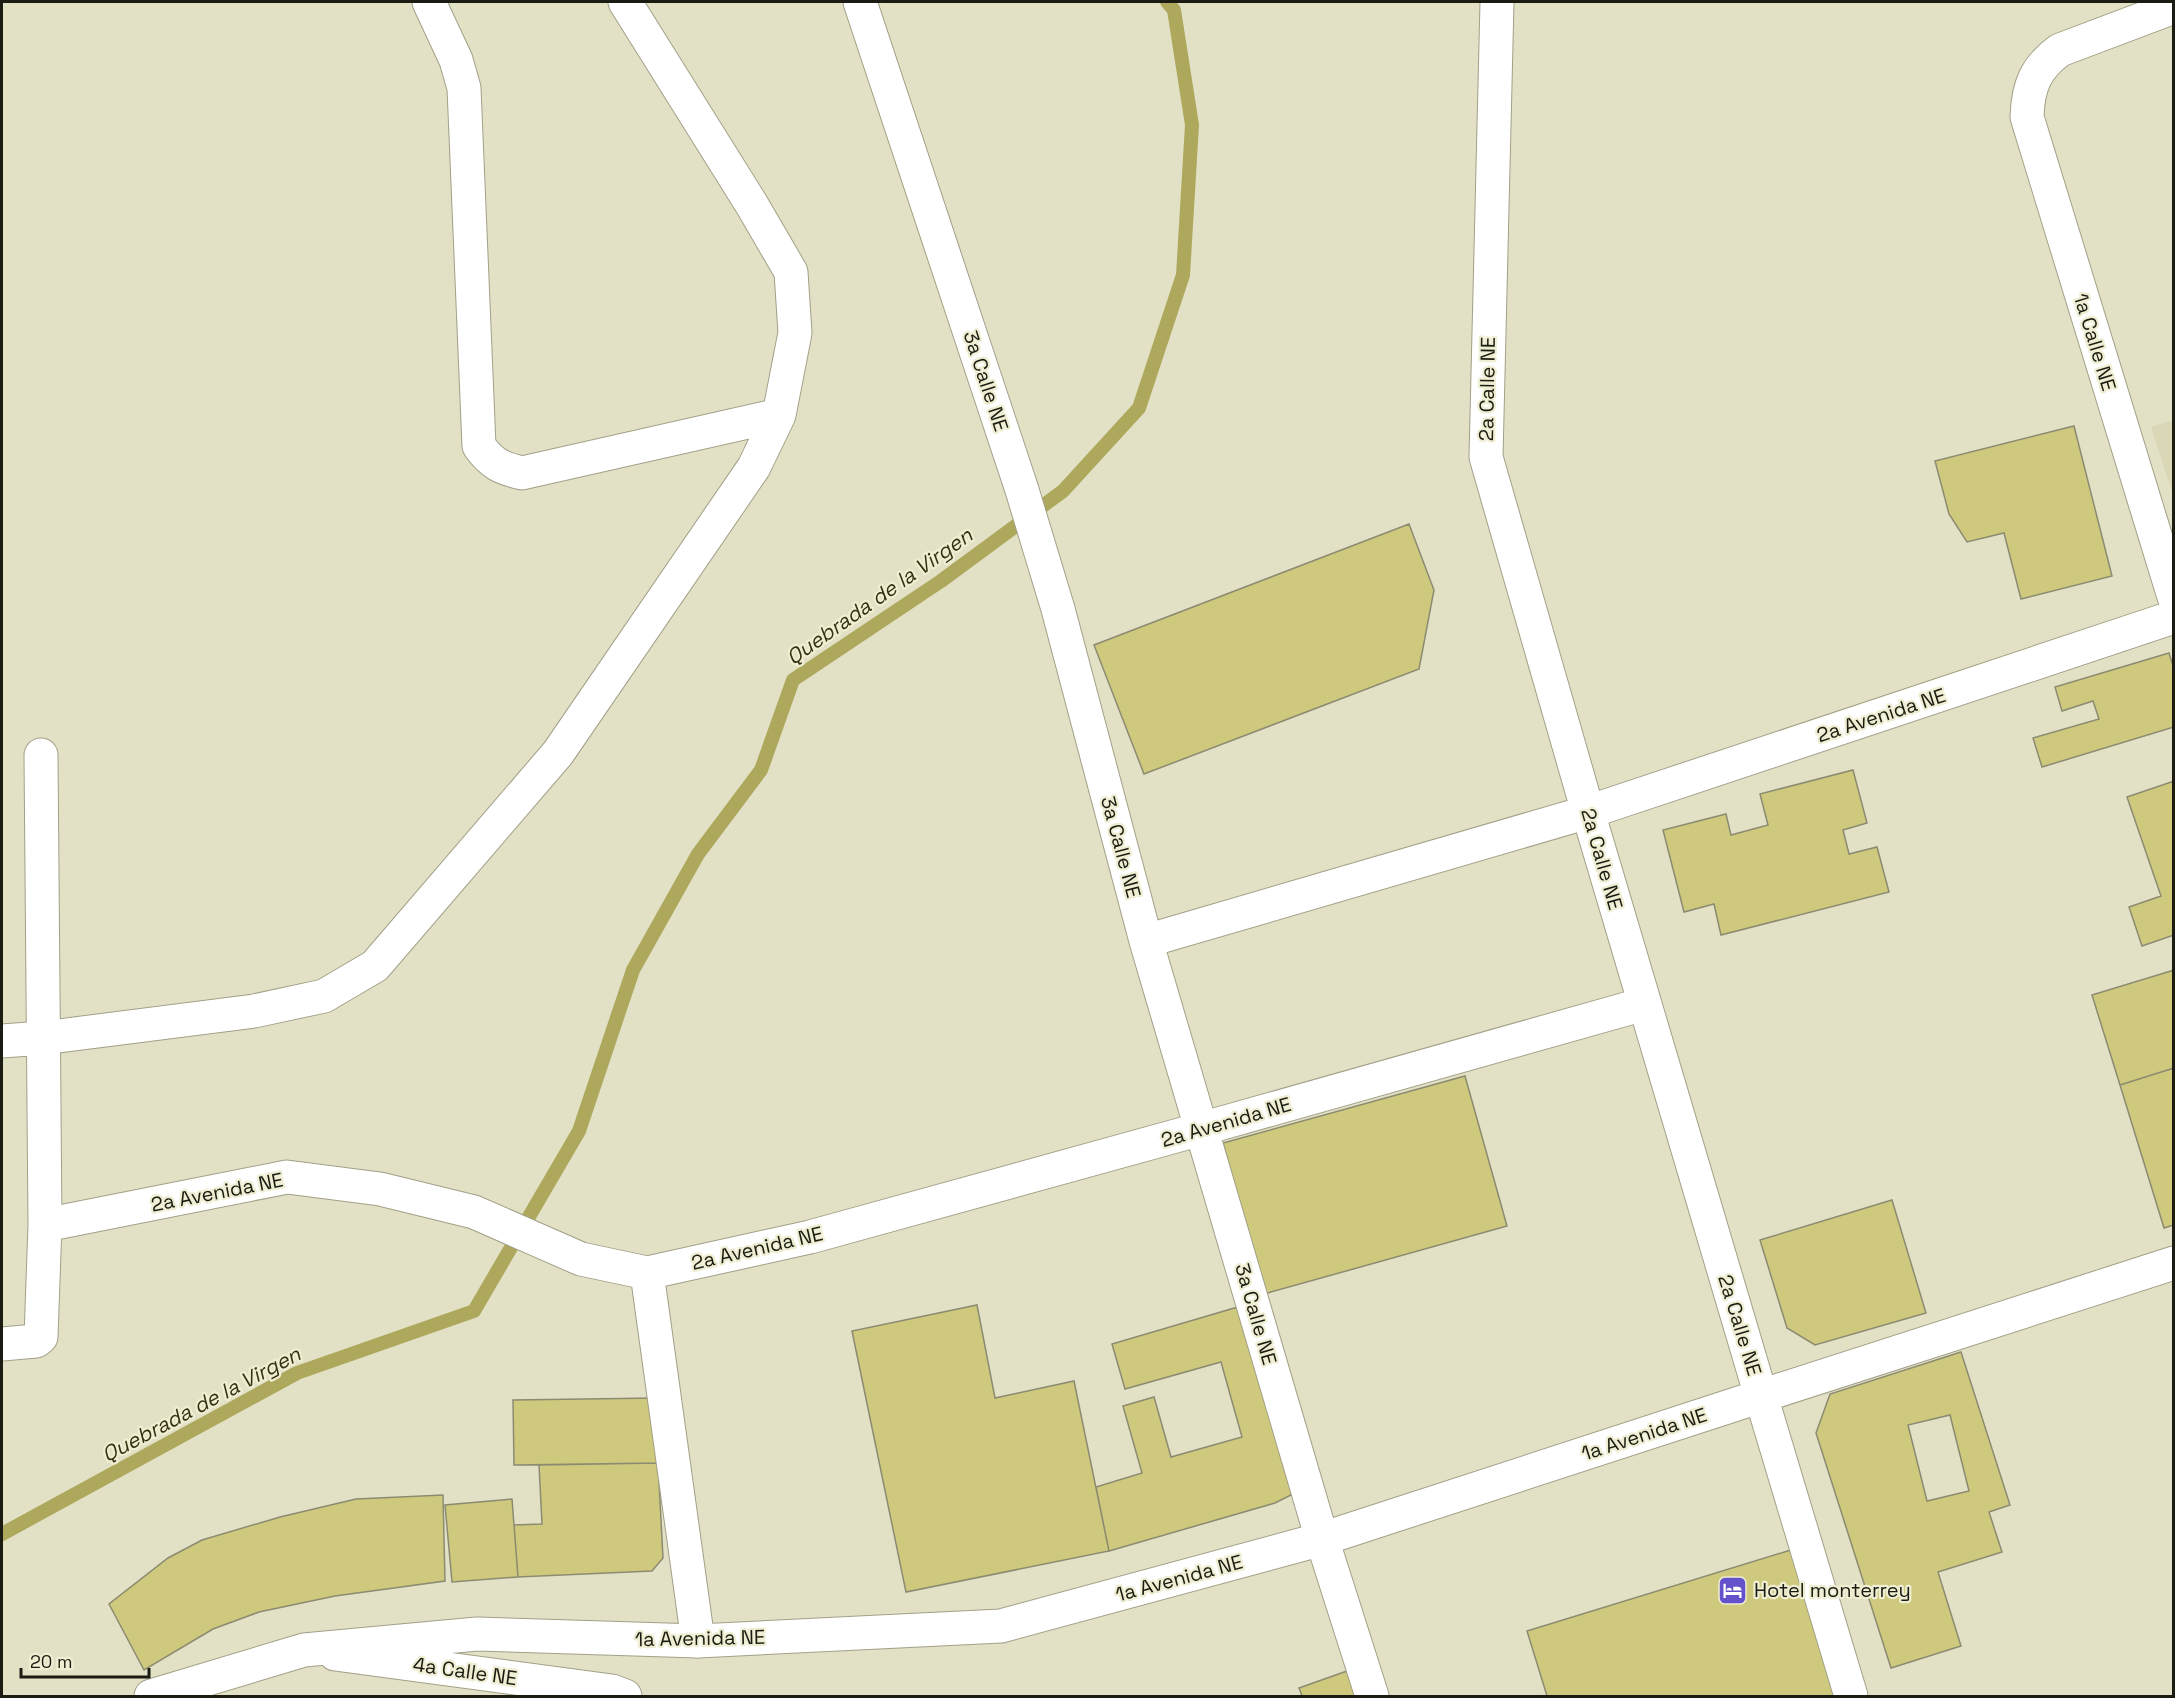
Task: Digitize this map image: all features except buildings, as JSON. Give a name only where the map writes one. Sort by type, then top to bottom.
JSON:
[{"type":"street","points":[[429,2],[456,60],[464,88],[479,446],[489,459],[505,469],[522,473],[779,415]]},
{"type":"street","points":[[2,1041],[43,1038],[254,1011],[324,996],[375,966],[558,753],[754,467],[779,415],[795,333],[791,272],[625,2]]},
{"type":"street","name":"3a Calle NE","points":[[860,2],[1022,490],[1058,609],[1146,941],[1322,1539],[1372,1696]]},
{"type":"street","name":"2a Calle NE","points":[[1497,2],[1485,457],[1644,1004],[1851,1696]]},
{"type":"street","name":"1a Calle NE","points":[[2174,7],[2060,50],[2048,59],[2031,86],[2027,117],[2174,597]]},
{"type":"street","name":"2a Avenida NE","points":[[1146,941],[1588,812],[2174,617]]},
{"type":"street","points":[[2,1344],[36,1341],[41,1337],[45,1226],[41,755]]},
{"type":"street","name":"2a Avenida NE","points":[[45,1226],[287,1177],[380,1189],[474,1212],[581,1259],[647,1273],[810,1237],[1644,1004]]},
{"type":"street","name":"1a Avenida NE","points":[[152,1696],[304,1650],[477,1634],[698,1641],[1002,1626],[1322,1539],[2174,1263]]},
{"type":"street","points":[[647,1273],[698,1641]]},
{"type":"street","name":"4a Calle NE","points":[[304,1650],[612,1691],[625,1696]]},
{"type":"shaded area","points":[[2174,420],[2173,495],[2151,427]]},
{"type":"waterway","name":"Quebrada de la Virgen","points":[[2,1534],[297,1373],[474,1311],[579,1131],[633,970],[698,854],[761,770],[793,680],[941,581],[1063,491],[1139,408],[1183,275],[1192,125],[1174,10],[1167,2]]},
{"type":"place","name":"Hotel monterrey","points":[[1733,1590]]}]
